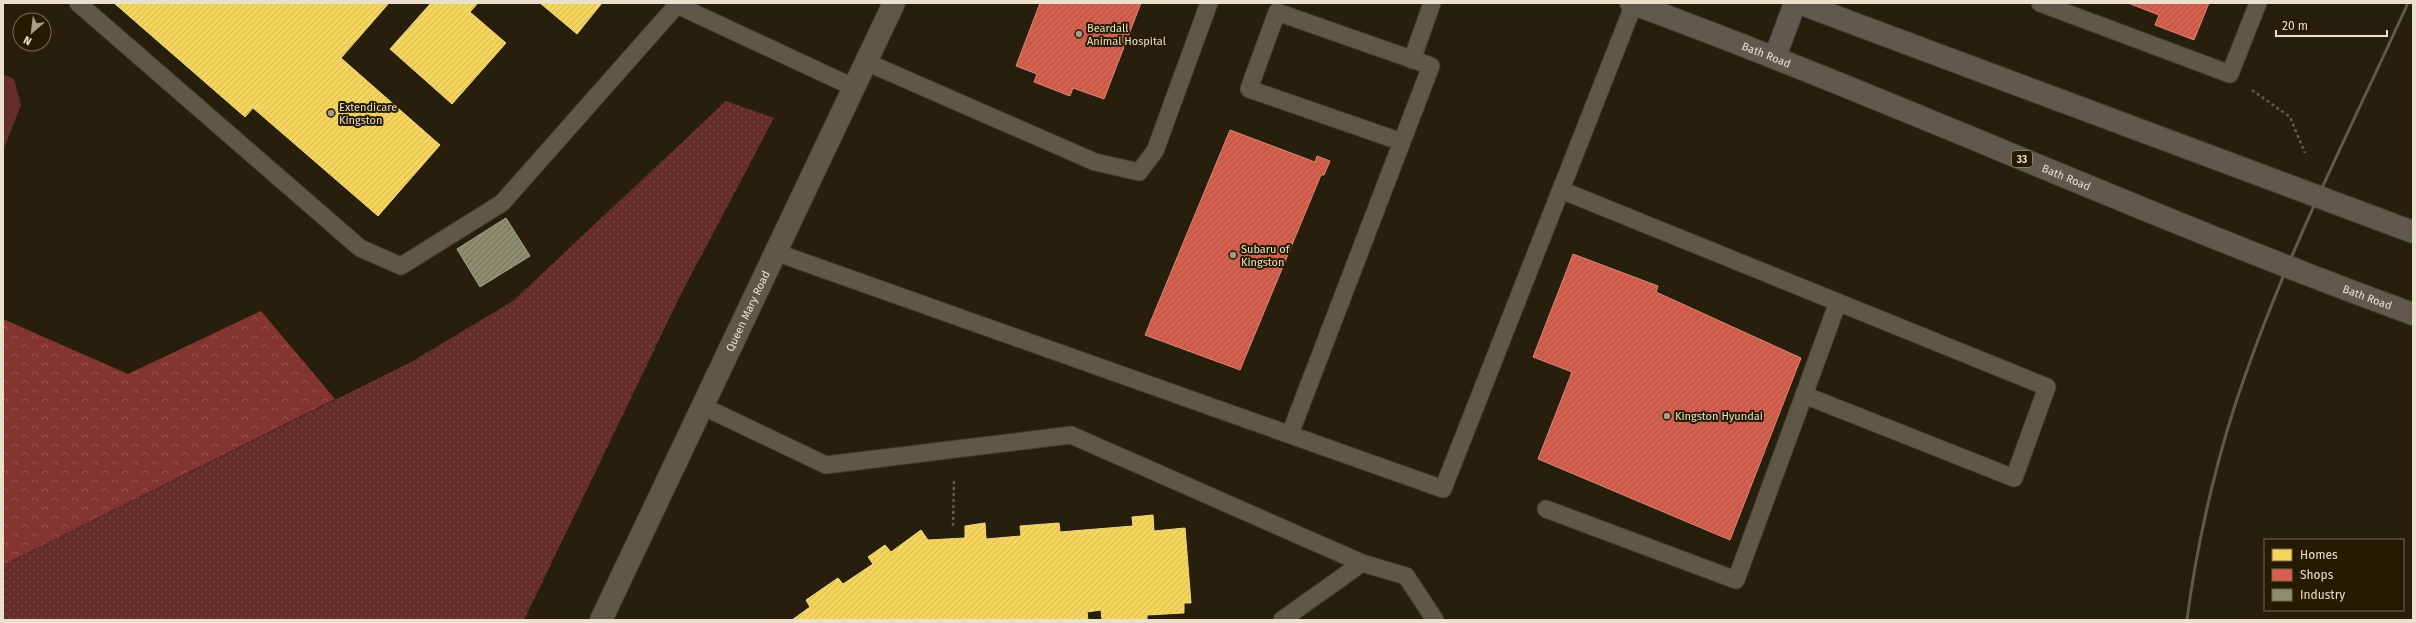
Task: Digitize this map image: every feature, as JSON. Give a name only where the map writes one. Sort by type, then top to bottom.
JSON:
[{"type":"main road","name":"Bath Road","points":[[1633,3],[1775,57],[2288,268],[2413,314]]},
{"type":"main road","points":[[1775,57],[1795,3]]},
{"type":"main road","points":[[1799,3],[2413,232]]},
{"type":"street","name":"Queen Mary Road","points":[[601,620],[894,3]]},
{"type":"lane","points":[[78,3],[360,248],[401,266],[502,203],[678,4],[853,87]]},
{"type":"lane","points":[[866,62],[1095,162],[1138,172],[1155,151],[1209,3]]},
{"type":"lane","points":[[1412,60],[1432,3]]},
{"type":"lane","points":[[776,252],[1443,489],[1633,3]]},
{"type":"lane","points":[[2040,3],[2230,74],[2258,3]]},
{"type":"lane","points":[[1290,434],[1402,142],[1431,66],[1277,12],[1249,88],[1402,142]]},
{"type":"lane","points":[[1561,190],[2047,387],[2014,478],[1804,395]]},
{"type":"lane","points":[[1546,509],[1736,580],[1838,302]]},
{"type":"lane","points":[[702,406],[826,465],[1071,435],[1362,563],[1406,576],[1435,620]]},
{"type":"lane","points":[[1282,620],[1362,563]]},
{"type":"path","points":[[2230,74],[2290,117],[2305,153]]},
{"type":"path","points":[[953,526],[955,449]]},
{"type":"shaded area","points":[[3,74],[14,79],[21,105],[3,151]]},
{"type":"shaded area","points":[[726,101],[774,118],[682,292],[524,620],[3,620],[3,565],[411,362],[513,301]]},
{"type":"green space","points":[[261,311],[335,399],[3,565],[3,319],[128,374]]},
{"type":"building: Homes","name":"Extendicare Kingston","points":[[114,3],[389,3],[341,58],[440,145],[378,216],[253,108],[245,117]]},
{"type":"building: Homes","points":[[431,3],[478,3],[470,12],[506,43],[452,104],[390,49]]},
{"type":"building: Homes","points":[[540,3],[602,3],[577,34]]},
{"type":"building: Homes","points":[[1153,515],[1154,531],[1185,528],[1191,603],[1184,603],[1184,613],[1147,615],[1147,620],[1102,620],[1101,610],[1087,612],[1088,620],[792,620],[810,607],[806,600],[838,578],[843,584],[873,564],[868,557],[885,545],[891,552],[921,530],[928,540],[965,538],[965,526],[985,523],[986,539],[1021,536],[1020,526],[1059,523],[1060,532],[1133,526],[1132,517]]},
{"type":"building: Shops","name":"Beardall Animal Hospital","points":[[1040,3],[1141,3],[1104,99],[1073,88],[1070,96],[1034,82],[1037,74],[1016,66]]},
{"type":"building: Shops","points":[[2128,3],[2209,3],[2194,40],[2155,25],[2159,15]]},
{"type":"building: Shops","name":"Subaru of Kingston","points":[[1230,130],[1315,162],[1317,156],[1330,161],[1324,175],[1321,175],[1240,370],[1145,335]]},
{"type":"building: Shops","name":"Kingston Hyundai","points":[[1573,254],[1658,286],[1656,292],[1801,358],[1730,540],[1538,459],[1572,372],[1533,357]]},
{"type":"building: Industry","points":[[506,218],[530,256],[480,287],[457,249]]},
{"type":"railway","points":[[2187,620],[2191,590],[2210,495],[2227,432],[2246,373],[2263,326],[2302,232],[2408,3]]},
{"type":"place","name":"Beardall Animal Hospital","points":[[1079,34]]},
{"type":"place","name":"Extendicare Kingston","points":[[331,113]]},
{"type":"place","name":"Subaru of Kingston","points":[[1233,255]]},
{"type":"place","name":"Kingston Hyundai","points":[[1667,416]]}]
